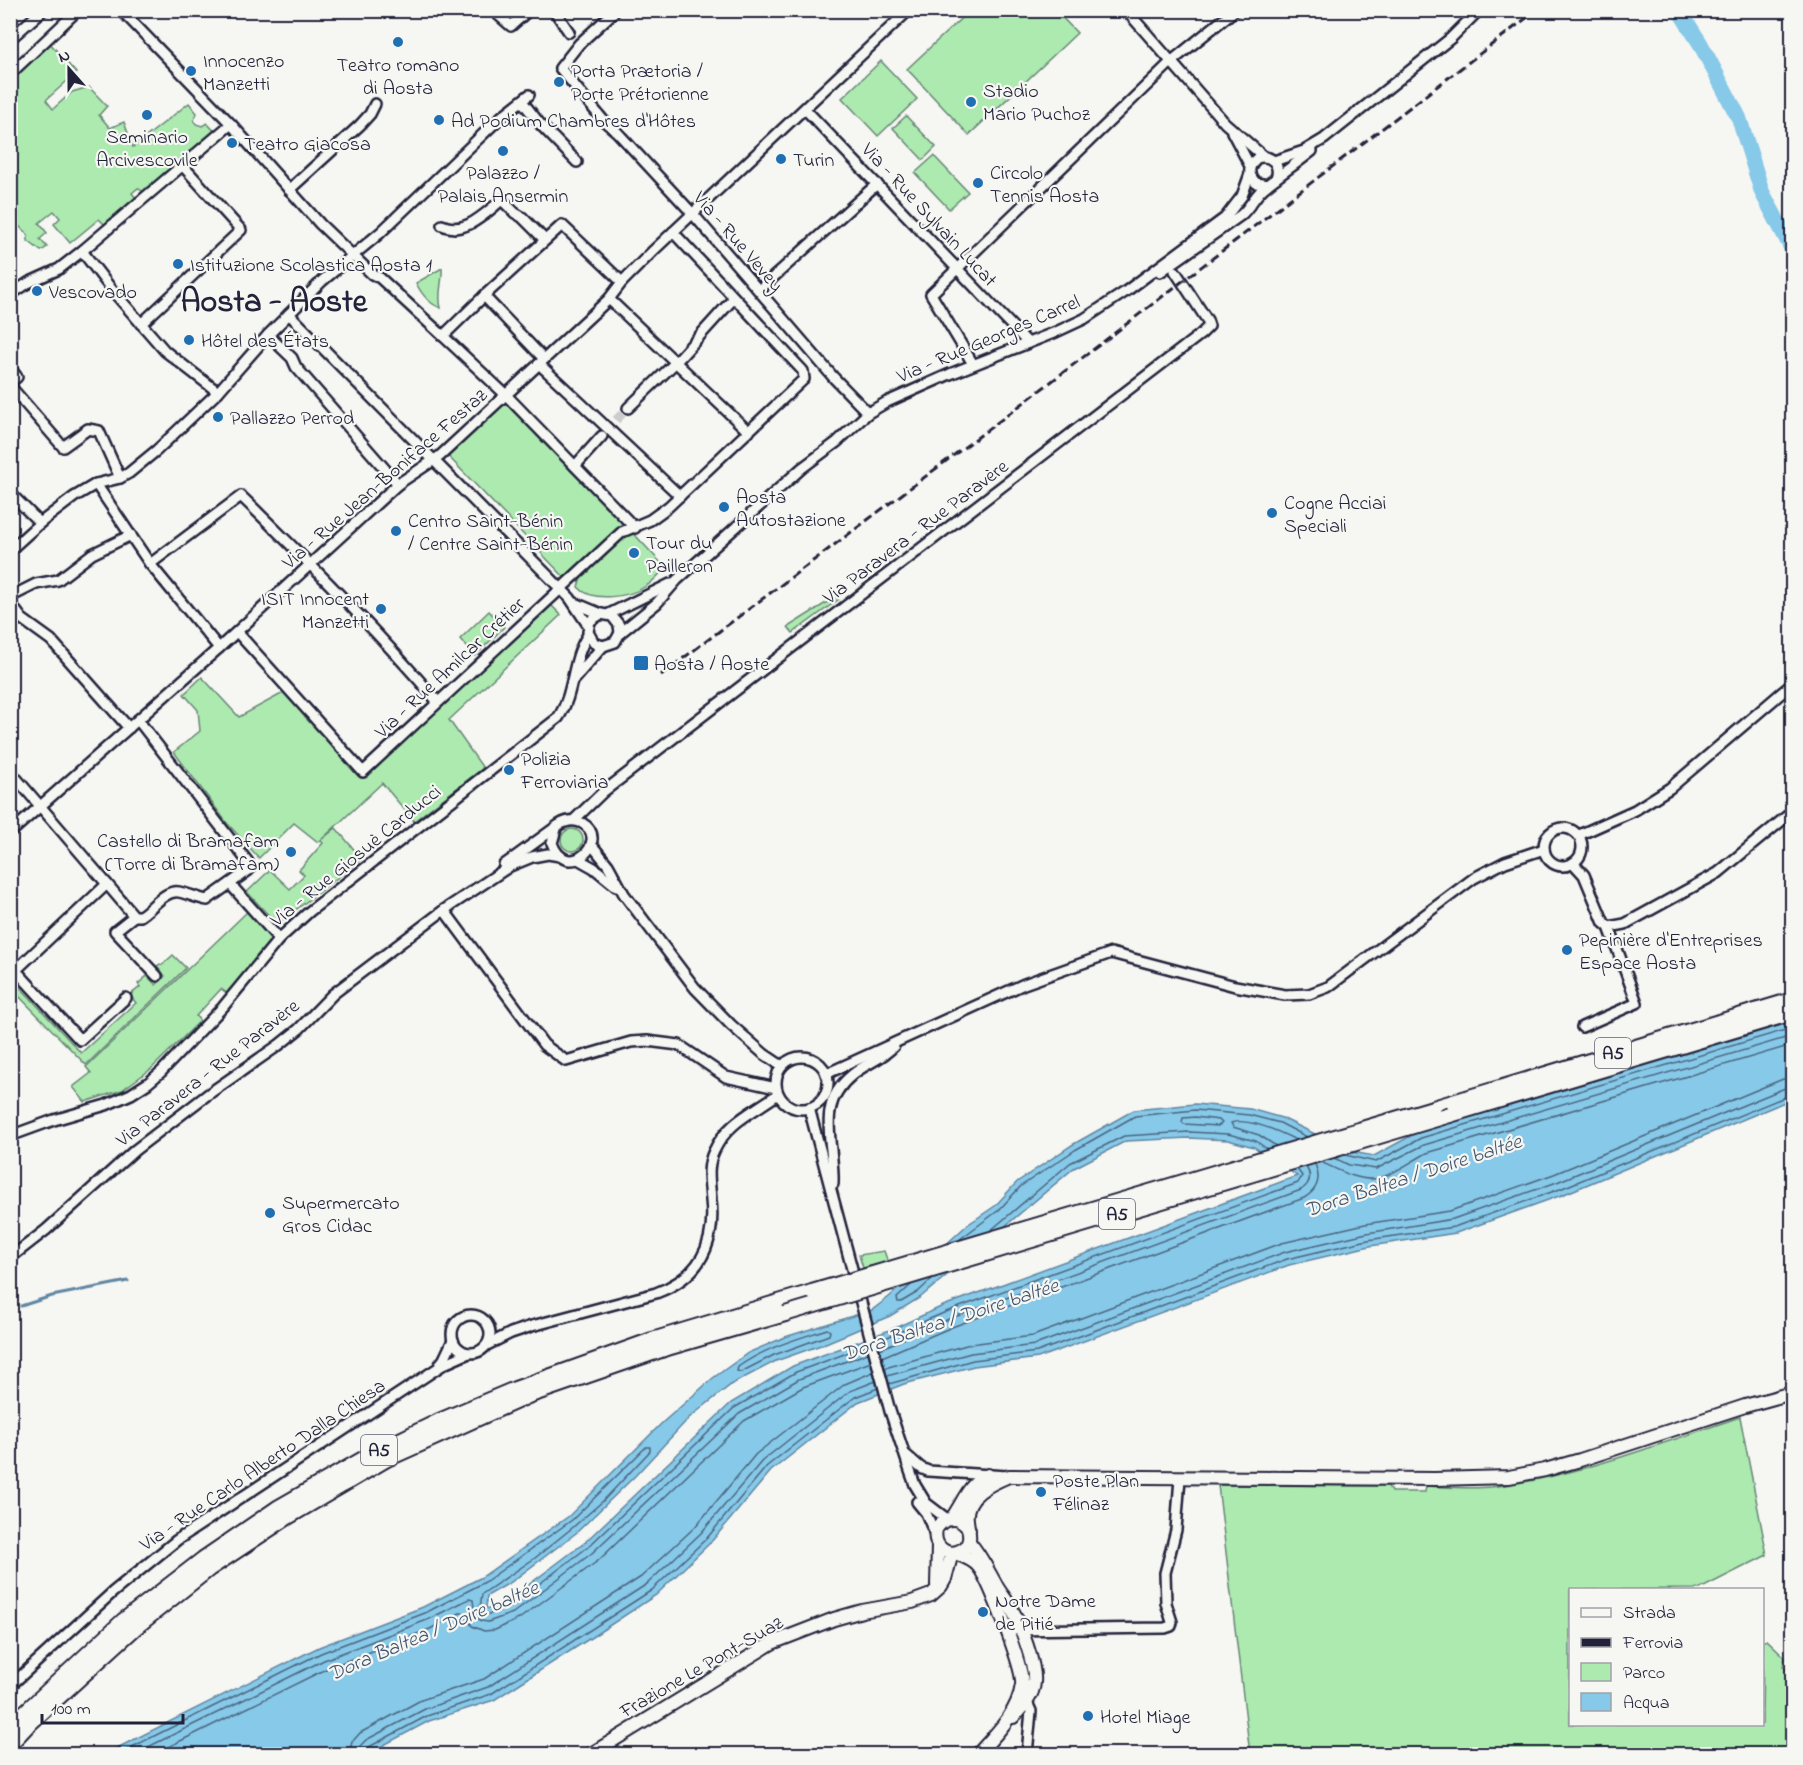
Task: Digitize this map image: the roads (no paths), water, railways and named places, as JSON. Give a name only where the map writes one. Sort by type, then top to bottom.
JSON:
[{"type":"highway","name":"A5","points":[[10,1726],[124,1620],[203,1559],[279,1507],[377,1451],[514,1389],[652,1340],[1792,1000]]},
{"type":"highway","name":"A5","points":[[10,1744],[136,1627],[208,1569],[288,1517],[387,1459],[528,1396],[667,1348],[1792,1013]]},
{"type":"main road","points":[[937,1540],[944,1552],[961,1551],[969,1536],[966,1518],[973,1499],[978,1492],[1009,1476],[1473,1479],[1509,1477],[1580,1460],[1792,1393]]},
{"type":"main road","points":[[936,1589],[939,1577],[937,1540],[939,1525],[950,1519],[960,1507],[965,1494],[980,1479],[988,1475]]},
{"type":"main road","points":[[950,1519],[964,1523],[996,1586],[1010,1606],[1022,1630],[1035,1676],[1033,1691],[1027,1702],[1005,1723],[978,1755]]},
{"type":"main road","points":[[936,1589],[945,1579],[954,1553]]},
{"type":"main road","points":[[954,1553],[979,1567],[1018,1661],[1022,1684],[1013,1710],[1005,1723]]},
{"type":"main road","name":"Frazione Le Pont-Suaz","points":[[591,1755],[772,1643],[834,1619],[862,1611],[912,1602],[931,1595],[936,1589]]},
{"type":"street","points":[[10,39],[43,10]]},
{"type":"street","points":[[10,74],[78,10]]},
{"type":"street","points":[[122,10],[231,124],[320,224],[506,395],[635,528]]},
{"type":"street","points":[[495,12],[512,29],[529,10]]},
{"type":"street","points":[[554,10],[570,32]]},
{"type":"street","name":"Via - Rue Vevey","points":[[616,10],[578,42],[560,68],[603,120],[617,132],[693,214],[831,375],[868,412]]},
{"type":"street","name":"Via - Rue Jean-Boniface Festaz","points":[[10,833],[237,632],[398,484],[435,460],[609,299],[622,282],[673,232],[909,10]]},
{"type":"street","points":[[1126,10],[1225,123],[1263,156],[1274,161],[1304,151],[1324,139],[1451,38],[1479,10]]},
{"type":"street","points":[[974,364],[931,294],[1172,61],[1235,10]]},
{"type":"street","points":[[10,550],[74,497],[96,484],[120,478],[157,450],[218,392],[268,335],[322,281],[380,233],[501,117],[529,102],[540,114],[540,124],[578,162]]},
{"type":"street","points":[[289,190],[360,125],[375,104]]},
{"type":"street","name":"Via - Rue Sylvain Lucat","points":[[805,109],[1028,344]]},
{"type":"street","points":[[1225,123],[1256,183],[1267,184]]},
{"type":"street","points":[[10,295],[59,269],[231,124]]},
{"type":"street","points":[[1125,292],[1175,267],[1241,215],[1251,206],[1257,194],[1267,184],[1317,148],[1324,139]]},
{"type":"street","points":[[1250,170],[1257,158],[1263,156]]},
{"type":"street","points":[[1274,161],[1278,171],[1276,178]]},
{"type":"street","points":[[141,324],[241,230],[183,166]]},
{"type":"street","name":"Via - Rue Georges Carrel","points":[[677,580],[802,468],[837,442],[868,412],[974,364],[1028,344],[1084,319],[1125,292],[1215,226],[1233,209],[1242,196],[1250,170]]},
{"type":"street","points":[[759,290],[877,184]]},
{"type":"street","points":[[442,225],[454,229],[463,227],[502,200],[545,240]]},
{"type":"street","points":[[1175,267],[1180,255],[1225,221],[1233,209]]},
{"type":"street","points":[[443,336],[562,225],[566,226],[622,282]]},
{"type":"street","points":[[630,406],[675,363],[734,298],[673,232]]},
{"type":"street","points":[[81,251],[165,351],[218,392]]},
{"type":"street","name":"Via Paravera - Rue Paravère","points":[[574,820],[603,792],[1185,347],[1209,326],[1175,267]]},
{"type":"street","points":[[484,296],[605,432],[680,496]]},
{"type":"street","name":"Via - Rue Amilcar Crétier","points":[[237,632],[363,772],[559,588],[622,532],[651,520],[680,496],[804,379],[803,371],[734,298]]},
{"type":"street","points":[[609,299],[749,432]]},
{"type":"street","points":[[289,314],[574,602],[594,643],[603,646]]},
{"type":"street","points":[[268,335],[292,358],[296,368],[398,484]]},
{"type":"street","points":[[10,368],[17,377],[10,384],[63,447],[88,429],[99,431],[120,478]]},
{"type":"street","points":[[574,466],[616,420]]},
{"type":"street","points":[[96,484],[150,564],[179,596],[219,648]]},
{"type":"street","points":[[10,493],[40,523]]},
{"type":"street","points":[[150,564],[240,496],[310,564],[403,661],[438,702]]},
{"type":"street","points":[[10,597],[36,584],[58,580],[92,554],[131,535]]},
{"type":"street","points":[[588,630],[593,618],[677,580]]},
{"type":"street","points":[[571,682],[603,646],[615,642],[620,633],[657,603],[677,580]]},
{"type":"street","points":[[574,602],[617,621],[620,633]]},
{"type":"street","points":[[10,603],[22,619],[55,637],[129,728]]},
{"type":"street","name":"Via - Rue Giosuè Carducci","points":[[10,1136],[106,1105],[131,1094],[161,1072],[223,1007],[279,939],[310,911],[558,718],[565,708],[578,654],[588,630]]},
{"type":"street","points":[[1579,835],[1635,810],[1670,788],[1792,684]]},
{"type":"street","points":[[138,720],[248,862],[249,870],[207,900],[174,891],[168,893],[144,914],[134,916],[115,931],[157,976]]},
{"type":"street","points":[[10,771],[134,916]]},
{"type":"street","points":[[589,830],[585,825],[574,820],[564,822],[556,829],[552,843],[560,856],[572,860],[578,859],[589,851],[592,805]]},
{"type":"street","points":[[1609,927],[1625,924],[1718,873],[1792,812]]},
{"type":"street","points":[[1569,828],[1579,835],[1582,847],[1574,863],[1566,866],[1558,865],[1546,856],[1544,849],[1547,837],[1556,829],[1569,828]]},
{"type":"street","name":"Via Paravera - Rue Paravère","points":[[489,879],[504,864],[556,829]]},
{"type":"street","points":[[591,844],[608,865],[624,894],[695,988],[731,1025],[764,1054],[782,1066]]},
{"type":"street","points":[[826,1074],[1024,984],[1111,953],[1235,986],[1284,995],[1309,994],[1328,987],[1474,878],[1505,862],[1544,849]]},
{"type":"street","name":"Via Paravera - Rue Paravère","points":[[10,1258],[46,1230],[135,1150],[207,1095],[279,1045],[299,1029],[333,994],[444,910],[510,866],[532,857],[548,854],[560,856]]},
{"type":"street","points":[[578,859],[594,868],[624,894]]},
{"type":"street","points":[[1574,863],[1584,874],[1604,923],[1609,927],[1637,1003],[1582,1027]]},
{"type":"street","points":[[107,884],[13,967],[80,1040],[126,998]]},
{"type":"street","points":[[230,884],[279,939]]},
{"type":"street","points":[[444,910],[544,1045],[566,1061],[631,1042],[647,1041],[679,1045],[726,1077],[777,1091],[788,1105]]},
{"type":"street","points":[[832,1192],[834,1166],[828,1113],[832,1100],[840,1086],[853,1074],[883,1058],[900,1041]]},
{"type":"street","points":[[453,1340],[462,1351],[479,1352],[504,1336],[532,1326],[656,1293],[673,1287],[686,1278],[697,1266],[710,1237],[713,1221],[709,1164],[712,1153],[723,1134],[733,1123],[758,1109],[777,1091],[777,1076],[782,1066],[792,1059],[809,1058],[819,1064],[826,1074],[828,1086],[826,1092],[820,1102],[809,1108],[799,1109],[788,1105],[776,1105],[758,1109]]},
{"type":"street","points":[[744,1082],[777,1076]]},
{"type":"street","points":[[809,1108],[889,1408],[904,1452],[920,1495],[931,1509],[950,1519]]},
{"type":"street","points":[[429,1374],[444,1359],[453,1340],[454,1326],[465,1316],[476,1316],[488,1325],[502,1330],[532,1326]]},
{"type":"street","points":[[487,1345],[490,1335],[488,1325]]},
{"type":"street","name":"Via - Rue Carlo Alberto Dalla Chiesa","points":[[10,1686],[113,1592],[177,1540],[429,1374],[453,1359],[469,1353]]},
{"type":"street","points":[[889,1408],[893,1430],[916,1501],[926,1514],[937,1540]]},
{"type":"street","points":[[904,1452],[921,1468],[928,1471],[1009,1476]]},
{"type":"street","points":[[1006,1630],[1166,1628],[1171,1626],[1172,1622],[1166,1603],[1165,1573],[1176,1530],[1180,1478]]},
{"type":"street","points":[[1027,1702],[1031,1711],[1027,1755]]},
{"type":"water","name":"Dora Baltea / Doire baltée","points":[[1792,1022],[1792,1099],[1562,1195],[1456,1233],[1370,1246],[1289,1265],[1038,1358],[974,1366],[904,1384],[858,1402],[771,1471],[711,1542],[656,1595],[494,1700],[429,1721],[367,1754],[105,1754],[319,1647],[423,1607],[482,1577],[569,1516],[662,1423],[713,1378],[748,1353],[785,1337],[872,1310],[967,1225],[995,1206],[1017,1182],[1072,1145],[1134,1110],[1195,1104],[1250,1109],[1282,1118],[1352,1152],[1374,1156],[1418,1132]],"holes":[[[1189,1138],[1228,1140],[1254,1147],[1297,1176],[943,1306],[895,1328],[793,1366],[731,1403],[584,1543],[507,1601],[486,1609],[487,1596],[511,1582],[576,1533],[635,1476],[689,1418],[732,1384],[776,1361],[890,1316],[921,1297],[1074,1168],[1126,1141]]]},
{"type":"waterway","points":[[1679,10],[1700,43],[1739,118],[1762,192],[1792,249]]},
{"type":"waterway","points":[[21,1306],[52,1296],[128,1281]]},
{"type":"tunnel","points":[[616,420],[628,408]]},
{"type":"railway","points":[[661,675],[1022,404],[1537,10]]},
{"type":"place","name":"Teatro romano di Aosta","points":[[398,42]]},
{"type":"place","name":"Innocenzo Manzetti","points":[[191,71]]},
{"type":"place","name":"Porta Prætoria / Porte Prétorienne","points":[[559,82]]},
{"type":"place","name":"Stadio Mario Puchoz","points":[[971,102]]},
{"type":"place","name":"Seminario Arcivescovile","points":[[147,115]]},
{"type":"place","name":"Ad Podium Chambres d'Hôtes","points":[[439,120]]},
{"type":"place","name":"Teatro Giacosa","points":[[232,143]]},
{"type":"place","name":"Palazzo / Palais Ansermin","points":[[503,151]]},
{"type":"place","name":"Turin","points":[[781,159]]},
{"type":"place","name":"Circolo Tennis Aosta","points":[[978,183]]},
{"type":"place","name":"Istituzione Scolastica Aosta 1","points":[[178,264]]},
{"type":"place","name":"Vescovado","points":[[37,291]]},
{"type":"place","name":"Hôtel des États","points":[[189,340]]},
{"type":"place","name":"Pallazzo Perrod","points":[[218,417]]},
{"type":"place","name":"Aosta Autostazione","points":[[724,507]]},
{"type":"place","name":"Cogne Acciai Speciali","points":[[1272,513]]},
{"type":"place","name":"Centro Saint-Bénin / Centre Saint-Bénin","points":[[396,531]]},
{"type":"place","name":"Tour du Pailleron","points":[[634,553]]},
{"type":"place","name":"ISIT Innocent Manzetti","points":[[381,609]]},
{"type":"place","name":"Aosta / Aoste","points":[[641,663]]},
{"type":"place","name":"Polizia Ferroviaria","points":[[509,770]]},
{"type":"place","name":"Castello di Bramafam (Torre di Bramafam)","points":[[291,852]]},
{"type":"place","name":"Pepinière d'Entreprises Espace Aosta","points":[[1567,950]]},
{"type":"place","name":"Supermercato Gros Cidac","points":[[270,1213]]},
{"type":"place","name":"Poste Plan Félinaz","points":[[1041,1492]]},
{"type":"place","name":"Notre Dame de Pitié","points":[[983,1612]]},
{"type":"place","name":"Hotel Miage","points":[[1088,1716]]},
{"type":"district","name":"Aosta - Aoste","points":[[274,300]]}]
